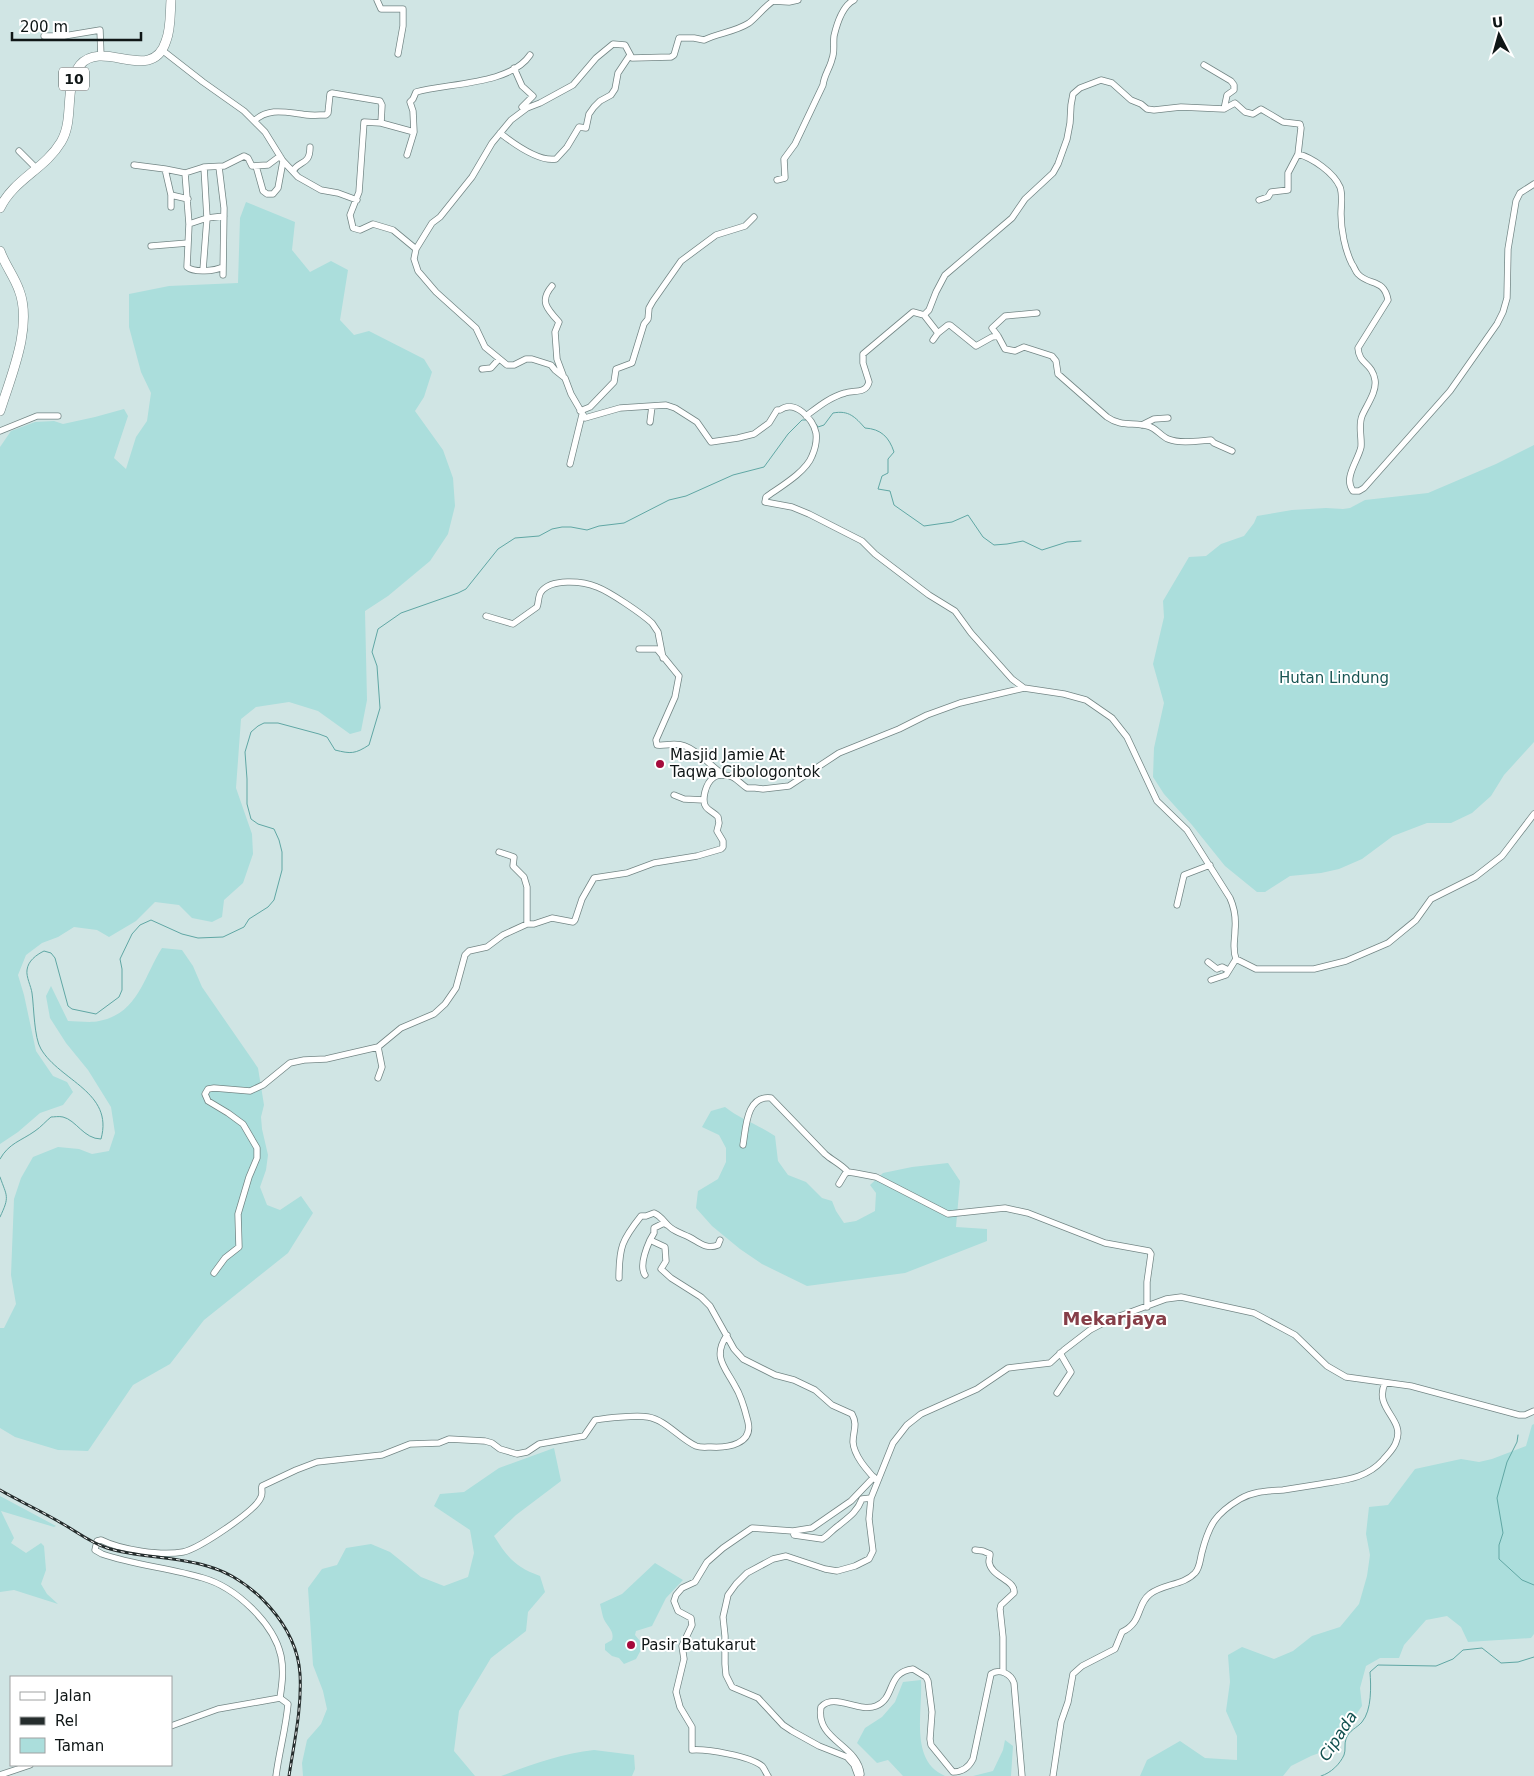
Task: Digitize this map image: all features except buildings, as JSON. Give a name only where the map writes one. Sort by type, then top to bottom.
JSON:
[{"type":"highway","points":[[162,50],[168,36],[171,0]]},
{"type":"highway","name":"10","points":[[0,208],[12,189],[50,158],[64,135],[68,124],[70,92],[80,65],[88,59],[101,57],[137,62],[146,61],[158,56],[162,50]]},
{"type":"highway","points":[[0,251],[4,263],[20,290],[23,314],[19,354],[0,411]]},
{"type":"street","points":[[377,0],[381,9],[403,9],[403,26],[398,54]]},
{"type":"street","points":[[515,116],[573,85],[596,58],[613,44],[624,44],[632,58],[671,57],[674,55],[679,38],[704,40],[734,30],[750,22],[773,1],[789,2],[798,0]]},
{"type":"street","points":[[777,180],[785,178],[784,158],[795,144],[824,85],[825,76],[833,59],[834,38],[842,13],[848,3],[854,0]]},
{"type":"street","points":[[44,36],[64,36],[100,30],[101,57]]},
{"type":"street","points":[[162,50],[254,120],[266,132],[282,158],[293,171],[312,187],[357,200]]},
{"type":"street","points":[[407,155],[414,132],[413,111],[410,102],[417,91],[480,80],[514,68],[527,60],[530,55]]},
{"type":"street","points":[[500,133],[518,147],[547,160],[556,160],[579,127],[586,128],[589,114],[594,107],[611,95],[618,72],[630,55]]},
{"type":"street","points":[[1204,65],[1231,81],[1234,85],[1234,90],[1227,95],[1224,109]]},
{"type":"street","points":[[514,68],[522,86],[533,96],[515,114],[500,133],[472,177],[440,217],[432,223],[416,249],[414,259],[418,271],[436,292],[476,328],[484,345],[504,364],[512,366],[526,359],[540,361],[551,365],[564,377]]},
{"type":"street","points":[[924,315],[929,310],[936,292],[946,275],[1012,218],[1025,199],[1053,172],[1067,139],[1073,94],[1080,88],[1101,80],[1112,83],[1131,100],[1147,109],[1224,109],[1234,103],[1245,112],[1253,114],[1261,109],[1283,122],[1300,124],[1298,154],[1288,173],[1288,190],[1271,192],[1268,197],[1260,200]]},
{"type":"street","points":[[254,120],[263,114],[274,112],[326,115],[328,113],[330,94],[332,93],[380,102],[382,105],[381,123]]},
{"type":"street","points":[[414,132],[381,123],[361,122],[357,200],[350,215],[350,222],[354,229],[360,230],[369,224],[376,224],[393,230],[405,237],[416,249]]},
{"type":"street","points":[[293,171],[296,166],[306,161],[310,154],[310,147]]},
{"type":"street","points":[[19,151],[36,168]]},
{"type":"street","points":[[1298,154],[1317,164],[1336,181],[1341,189],[1341,217],[1344,238],[1352,265],[1358,274],[1381,286],[1388,298],[1358,348],[1360,358],[1372,369],[1375,381],[1374,389],[1361,419],[1361,447],[1351,474],[1350,485],[1356,492],[1364,488],[1450,391],[1497,324],[1507,298],[1508,249],[1516,201],[1520,193],[1534,184]]},
{"type":"street","points":[[134,165],[185,173],[204,167],[219,167],[244,156],[248,158],[251,165],[256,166],[268,165],[282,158]]},
{"type":"street","points":[[256,166],[263,191],[267,194],[274,194],[278,188],[282,158]]},
{"type":"street","points":[[203,270],[207,218],[204,167]]},
{"type":"street","points":[[219,167],[224,216],[222,275]]},
{"type":"street","points":[[165,169],[171,195],[171,207]]},
{"type":"street","points":[[185,173],[190,224],[188,269],[215,270],[223,267]]},
{"type":"street","points":[[171,195],[188,199]]},
{"type":"street","points":[[190,224],[207,218],[224,216]]},
{"type":"street","points":[[570,464],[581,413],[590,407],[614,382],[616,369],[632,363],[644,324],[648,319],[649,308],[680,262],[716,234],[745,226],[754,217]]},
{"type":"street","points":[[150,246],[188,243]]},
{"type":"street","points":[[552,286],[546,292],[544,300],[550,312],[559,322],[555,332],[557,359],[581,413],[586,418],[620,408],[666,405],[697,422],[710,442],[754,434],[769,424],[777,410],[785,407],[798,408],[816,432],[810,460],[802,470],[766,497],[766,502],[807,512],[862,541],[875,554],[929,596],[955,611],[971,633],[1012,679],[1024,688]]},
{"type":"street","points":[[809,421],[841,394],[850,391],[862,391],[866,388],[869,382],[862,363],[863,354],[913,312],[924,315],[935,330],[933,340]]},
{"type":"street","points":[[1037,313],[1005,316],[992,328],[1005,349],[1015,352],[1024,347],[1052,356],[1056,361],[1058,374],[1107,417],[1118,423],[1150,426],[1173,440],[1211,440],[1232,451]]},
{"type":"street","points":[[935,330],[950,325],[977,346],[992,336],[998,336]]},
{"type":"street","points":[[482,369],[490,368],[499,359]]},
{"type":"street","points":[[650,422],[652,406]]},
{"type":"street","points":[[0,431],[37,416],[58,416]]},
{"type":"street","points":[[1140,426],[1154,418],[1168,418]]},
{"type":"street","points":[[486,616],[513,624],[537,607],[542,591],[556,582],[596,586],[652,623],[658,632],[663,658]]},
{"type":"street","points":[[639,649],[656,649],[679,676],[676,694],[656,740],[657,744],[684,746],[696,752],[711,767],[724,775],[736,778],[746,788],[763,790],[789,786],[839,753],[899,729],[927,715],[960,703],[1024,688],[1064,694],[1086,700],[1112,718],[1128,737],[1157,801],[1187,830],[1210,866],[1232,902],[1235,931],[1233,948],[1236,959],[1256,969],[1314,969],[1346,961],[1388,943],[1416,920],[1430,899],[1475,877],[1502,856],[1534,814]]},
{"type":"street","points":[[214,1273],[226,1258],[240,1246],[238,1214],[248,1177],[258,1155],[256,1146],[245,1128],[228,1113],[208,1101],[205,1096],[207,1090],[214,1088],[250,1091],[263,1085],[290,1063],[326,1059],[378,1048],[401,1028],[434,1014],[445,1004],[455,990],[466,953],[487,947],[503,935],[526,924],[534,924],[552,918],[573,922],[576,919],[582,898],[594,878],[627,873],[654,864],[697,856],[720,849],[724,844],[717,831],[718,817],[706,807],[704,800],[711,779],[724,775]]},
{"type":"street","points":[[674,795],[684,799],[704,800]]},
{"type":"street","points":[[499,852],[514,857],[512,866],[524,877],[528,887],[526,924]]},
{"type":"street","points":[[1177,905],[1184,876],[1210,866]]},
{"type":"street","points":[[1211,980],[1226,975],[1236,959]]},
{"type":"street","points":[[1208,962],[1217,968],[1222,967],[1228,970]]},
{"type":"street","points":[[378,1048],[382,1067],[378,1078]]},
{"type":"street","points":[[743,1145],[748,1113],[752,1106],[757,1100],[765,1097],[771,1098],[825,1154],[832,1160],[842,1164],[848,1172],[876,1178],[948,1214],[1005,1208],[1028,1213],[1105,1243],[1150,1252],[1147,1307]]},
{"type":"street","points":[[839,1184],[848,1172]]},
{"type":"street","points":[[619,1278],[619,1256],[626,1236],[641,1216],[654,1213],[662,1217],[668,1226]]},
{"type":"street","points":[[644,1275],[642,1269],[645,1251],[654,1233],[654,1228],[664,1223],[703,1246],[712,1247],[718,1245],[720,1240]]},
{"type":"street","points":[[650,1240],[664,1247],[666,1261],[661,1269],[671,1278],[701,1297],[713,1310],[734,1348],[743,1359],[775,1375],[794,1380],[815,1390],[832,1405],[852,1414],[856,1423],[853,1440],[854,1448],[875,1479]]},
{"type":"street","points":[[860,1776],[849,1758],[819,1746],[792,1731],[783,1725],[758,1698],[735,1689],[731,1685],[726,1675],[726,1636],[723,1618],[728,1595],[737,1582],[747,1573],[773,1559],[786,1556],[825,1569],[837,1570],[855,1566],[869,1559],[873,1551],[869,1519],[875,1479],[896,1439],[907,1425],[921,1414],[977,1389],[1008,1368],[1051,1362],[1090,1330],[1109,1320],[1166,1300],[1181,1297],[1254,1313],[1294,1335],[1327,1366],[1346,1377],[1411,1386],[1525,1415],[1534,1411]]},
{"type":"street","points":[[280,1698],[283,1681],[282,1665],[276,1640],[264,1623],[241,1600],[220,1585],[202,1578],[102,1554],[95,1550],[97,1541],[100,1540],[126,1548],[155,1552],[187,1551],[241,1518],[261,1498],[262,1486],[321,1461],[382,1455],[410,1444],[439,1443],[448,1439],[485,1441],[492,1443],[501,1450],[520,1453],[540,1444],[584,1436],[595,1420],[644,1416],[655,1419],[698,1447],[719,1448],[731,1446],[741,1442],[747,1436],[749,1430],[744,1407],[736,1387],[720,1359],[722,1346],[728,1335]]},
{"type":"street","points":[[1057,1393],[1071,1372],[1060,1353]]},
{"type":"street","points":[[1053,1776],[1062,1722],[1073,1674],[1082,1666],[1115,1649],[1122,1632],[1136,1622],[1144,1601],[1150,1595],[1187,1579],[1195,1573],[1199,1565],[1206,1532],[1218,1515],[1235,1502],[1256,1492],[1294,1489],[1342,1481],[1356,1478],[1374,1469],[1394,1446],[1398,1435],[1395,1423],[1382,1400],[1383,1389],[1386,1383]]},
{"type":"street","points":[[768,1776],[762,1766],[744,1758],[713,1750],[692,1750],[692,1727],[680,1707],[676,1692],[684,1659],[682,1646],[692,1625],[691,1618],[678,1611],[674,1602],[676,1595],[682,1588],[694,1582],[707,1562],[723,1548],[752,1528],[793,1531],[812,1528],[851,1501],[875,1479]]},
{"type":"street","points":[[793,1531],[794,1536],[822,1539],[850,1518],[859,1507],[862,1499],[871,1498]]},
{"type":"street","points":[[976,1550],[990,1554],[989,1561],[992,1569],[1014,1588],[1014,1593],[1001,1605],[1000,1609],[1004,1637],[1003,1672]]},
{"type":"street","points":[[860,1776],[859,1765],[855,1758],[824,1729],[820,1711],[822,1705],[832,1701],[861,1708],[875,1706],[885,1699],[898,1674],[908,1670],[917,1670],[926,1676],[930,1688],[932,1712],[931,1745],[950,1770],[957,1772],[970,1765],[973,1759],[991,1674],[1003,1672],[1011,1677],[1014,1683],[1022,1776]]},
{"type":"street","points":[[172,1726],[218,1709],[280,1698],[288,1704],[276,1776]]},
{"type":"street","points":[[0,1775],[27,1766]]},
{"type":"green space","points":[[246,202],[295,222],[292,250],[310,272],[331,261],[348,270],[340,320],[354,335],[369,331],[424,359],[432,372],[424,397],[415,411],[443,450],[453,478],[455,506],[448,534],[430,561],[388,596],[365,611],[367,700],[361,731],[350,734],[318,711],[289,702],[256,707],[241,719],[236,788],[252,834],[253,854],[243,883],[224,900],[222,917],[212,922],[192,918],[179,905],[155,902],[136,921],[109,937],[97,930],[74,927],[58,937],[42,943],[26,955],[18,975],[36,1051],[53,1076],[67,1082],[73,1092],[63,1105],[40,1113],[18,1132],[0,1144],[0,447],[11,431],[35,422],[54,421],[63,424],[124,409],[128,416],[114,458],[126,469],[136,437],[147,421],[151,393],[141,372],[129,327],[129,294],[169,286],[238,283],[240,218]]},
{"type":"green space","name":"Hutan Lindung","points":[[1534,445],[1534,742],[1504,775],[1491,796],[1472,813],[1451,823],[1427,823],[1393,836],[1362,859],[1339,869],[1290,876],[1265,892],[1257,892],[1225,866],[1164,794],[1153,777],[1154,748],[1164,703],[1153,664],[1164,617],[1163,601],[1189,557],[1206,556],[1221,544],[1244,536],[1257,516],[1292,510],[1343,509],[1350,508],[1365,500],[1428,493],[1496,464]]},
{"type":"green space","points":[[162,948],[182,950],[193,966],[202,987],[258,1068],[264,1105],[261,1117],[262,1129],[268,1155],[266,1170],[260,1187],[267,1205],[280,1210],[301,1196],[313,1213],[288,1253],[204,1320],[170,1364],[133,1385],[88,1451],[58,1450],[15,1437],[0,1428],[0,1328],[4,1328],[16,1304],[11,1275],[14,1199],[21,1178],[33,1157],[58,1147],[79,1149],[92,1154],[109,1151],[115,1133],[111,1107],[88,1070],[66,1043],[50,1018],[46,996],[51,986],[68,1021],[95,1022],[112,1017],[123,1011],[131,1002]]},
{"type":"green space","points":[[725,1107],[775,1136],[778,1161],[788,1175],[806,1182],[822,1198],[832,1201],[844,1223],[856,1221],[875,1211],[876,1193],[870,1185],[883,1173],[912,1167],[948,1163],[960,1181],[956,1227],[987,1229],[987,1241],[905,1273],[807,1286],[762,1264],[712,1226],[696,1208],[698,1191],[718,1179],[726,1162],[726,1148],[719,1135],[702,1127],[711,1111]]},
{"type":"green space","points":[[1534,1424],[1534,1634],[1531,1638],[1468,1642],[1461,1627],[1447,1616],[1426,1620],[1404,1645],[1399,1658],[1380,1658],[1366,1666],[1360,1688],[1362,1706],[1333,1748],[1291,1766],[1283,1776],[1140,1776],[1147,1760],[1180,1741],[1205,1758],[1237,1760],[1237,1736],[1226,1711],[1230,1682],[1228,1655],[1242,1647],[1274,1659],[1293,1651],[1312,1636],[1340,1627],[1359,1604],[1367,1576],[1370,1555],[1366,1534],[1369,1507],[1388,1505],[1415,1469],[1461,1459],[1479,1462],[1526,1446],[1532,1425]]},
{"type":"green space","points":[[554,1448],[561,1481],[516,1515],[494,1536],[513,1561],[524,1569],[540,1576],[545,1592],[528,1612],[526,1631],[491,1658],[459,1711],[454,1751],[475,1776],[303,1776],[302,1763],[307,1740],[321,1724],[327,1709],[323,1691],[313,1665],[308,1588],[322,1569],[337,1565],[346,1548],[371,1544],[390,1552],[421,1577],[444,1586],[468,1577],[474,1553],[470,1530],[434,1506],[440,1494],[464,1492],[499,1468]]},
{"type":"green space","points":[[0,1496],[56,1526],[1,1511],[14,1538],[11,1543],[26,1553],[41,1543],[44,1546],[46,1570],[41,1584],[47,1594],[58,1604],[14,1590],[0,1592]]},
{"type":"green space","points":[[655,1563],[683,1580],[666,1598],[652,1626],[636,1631],[635,1635],[640,1641],[642,1648],[636,1659],[624,1664],[619,1658],[612,1656],[605,1650],[605,1644],[612,1640],[613,1637],[604,1620],[600,1604],[622,1594]]},
{"type":"green space","points":[[921,1680],[920,1734],[922,1747],[926,1759],[934,1769],[945,1776],[903,1776],[888,1760],[877,1763],[857,1743],[865,1728],[882,1717],[895,1702],[903,1682]]},
{"type":"green space","points":[[1005,1740],[1013,1746],[1011,1776],[973,1776],[993,1771],[1003,1750]]},
{"type":"green space","points":[[594,1750],[634,1755],[635,1769],[632,1776],[501,1776],[558,1757]]},
{"type":"waterway","points":[[816,424],[818,427],[824,425],[833,413],[839,412],[855,418],[865,428],[876,430],[884,435],[890,442],[894,452],[888,459],[888,473],[882,476],[878,489],[890,491],[894,505],[924,526],[952,522],[968,515],[983,537],[994,545],[1023,541],[1042,550],[1067,542],[1081,541]]},
{"type":"waterway","points":[[0,1159],[11,1146],[51,1117],[68,1119],[85,1133],[101,1139],[103,1123],[100,1110],[93,1098],[60,1070],[41,1049],[39,1044],[32,993],[27,973],[29,964],[38,954],[44,951],[51,953],[55,958],[68,1006],[72,1009],[96,1014],[119,997],[122,990],[120,959],[132,934],[140,925],[151,920],[182,934],[198,938],[223,937],[244,927],[249,919],[268,907],[274,900],[282,870],[282,852],[274,829],[258,824],[251,819],[247,804],[245,752],[251,732],[264,723],[278,723],[327,737],[335,750],[356,752],[364,748],[369,745],[380,708],[377,666],[372,652],[378,629],[401,613],[466,589],[498,549],[515,538],[539,536],[552,529],[562,527],[587,530],[599,526],[624,523],[669,500],[686,496],[733,475],[764,467],[788,434],[802,420],[806,420]]},
{"type":"waterway","points":[[0,1177],[6,1197],[0,1217]]},
{"type":"waterway","name":"Cipada","points":[[1518,1435],[1517,1442],[1507,1462],[1497,1498],[1503,1533],[1499,1545],[1499,1559],[1522,1580],[1534,1585]]},
{"type":"waterway","name":"Cipada","points":[[1321,1776],[1335,1768],[1340,1762],[1345,1753],[1347,1736],[1365,1717],[1370,1698],[1370,1672],[1378,1665],[1436,1666],[1453,1659],[1463,1650],[1482,1648],[1501,1663],[1518,1662],[1534,1657]]},
{"type":"railway","points":[[0,1490],[101,1546],[131,1554],[182,1560],[224,1572],[240,1581],[269,1606],[291,1639],[297,1656],[300,1674],[300,1700],[289,1776]]},
{"type":"place","name":"Masjid Jamie At Taqwa Cibologontok","points":[[660,764]]},
{"type":"place","name":"Pasir Batukarut","points":[[631,1645]]},
{"type":"district","name":"Mekarjaya","points":[[1115,1318]]}]
